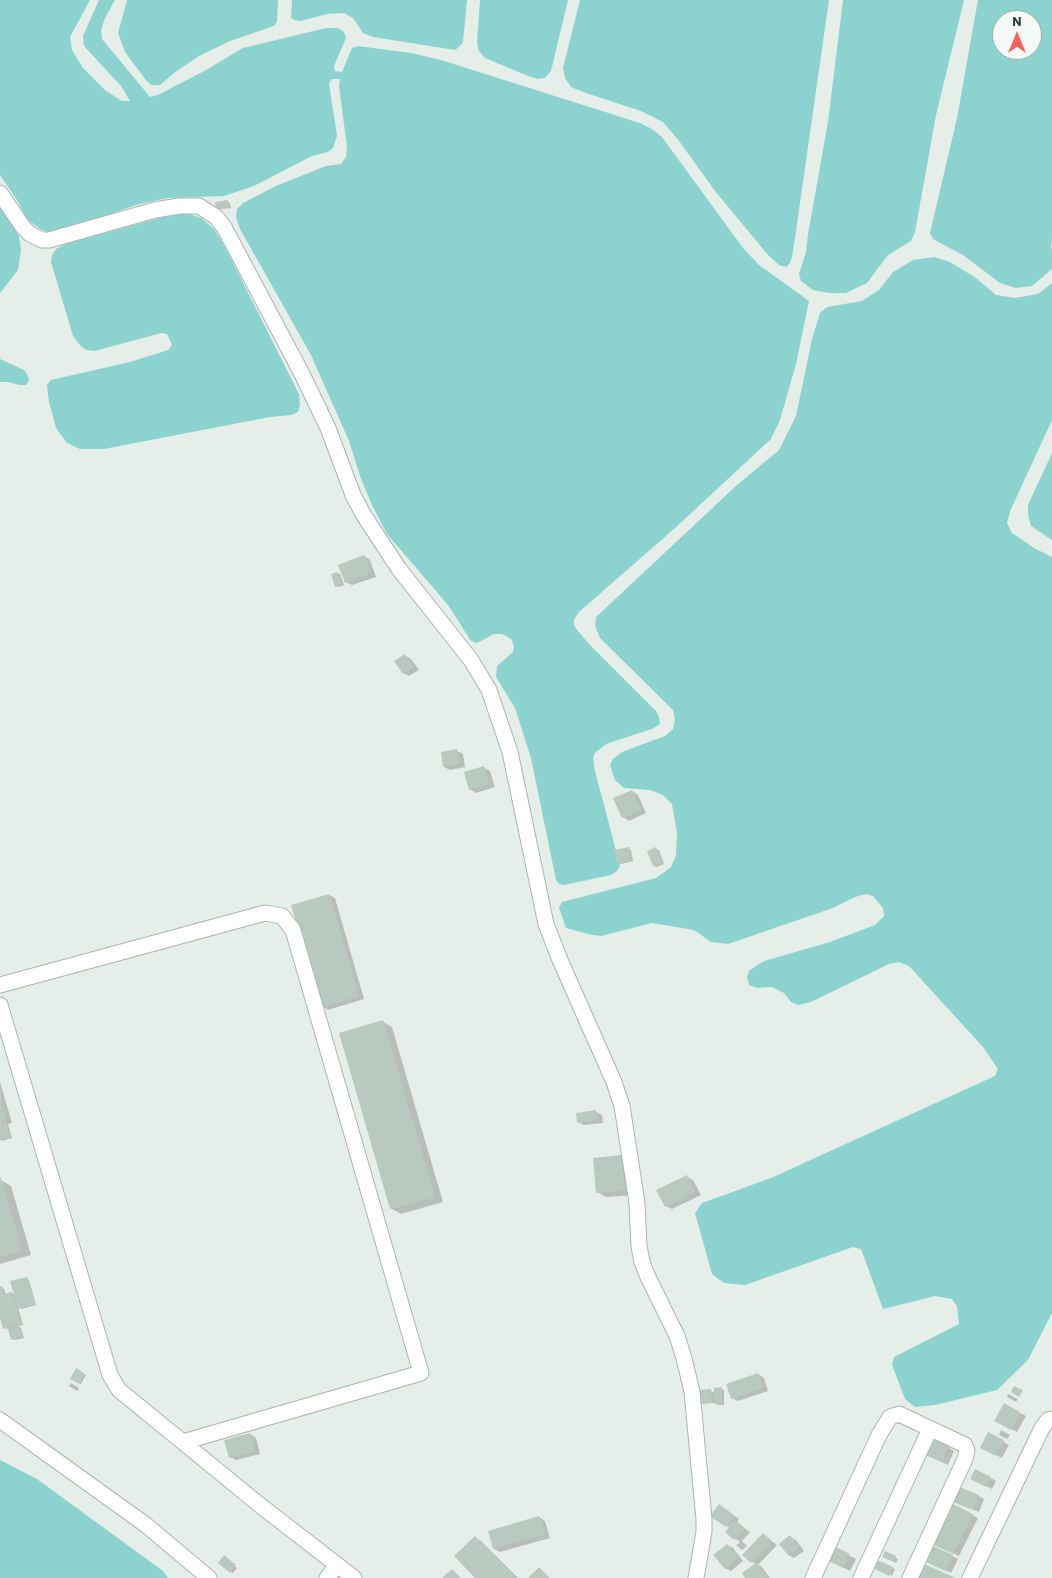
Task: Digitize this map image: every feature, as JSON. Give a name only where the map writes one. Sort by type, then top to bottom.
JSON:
[{"type":"street","points":[[0,193],[23,227],[30,234],[42,240],[56,239],[156,210],[179,206],[199,206],[216,217],[224,227],[301,372],[328,428],[353,495],[363,514],[399,569],[471,660],[489,690],[510,752],[546,924],[614,1082],[622,1106],[637,1202],[639,1246],[642,1262],[677,1336],[692,1392],[704,1519],[704,1532],[696,1578]]},
{"type":"street","points":[[0,985],[265,914],[282,916],[293,930],[421,1373],[183,1442]]},
{"type":"street","points":[[0,1004],[110,1375],[119,1390],[261,1506],[354,1578]]},
{"type":"street","points":[[813,1578],[880,1435],[890,1417],[899,1414],[965,1445],[967,1451],[910,1578]]},
{"type":"street","points":[[970,1578],[1042,1428],[1048,1420],[1052,1419]]},
{"type":"street","points":[[0,1420],[146,1524],[209,1578]]},
{"type":"street","points":[[861,1578],[930,1429]]},
{"type":"street","points":[[327,1578],[337,1564]]},
{"type":"water","points":[[0,0],[90,0],[70,37],[72,50],[83,68],[106,91],[122,101],[130,101],[121,86],[84,46],[83,36],[99,0],[115,0],[101,30],[102,39],[150,97],[158,95],[206,70],[243,48],[326,28],[338,28],[344,32],[346,38],[334,66],[335,71],[342,72],[352,48],[358,46],[411,53],[441,60],[640,123],[662,137],[743,248],[759,265],[809,301],[796,364],[780,420],[771,439],[675,528],[579,612],[574,620],[577,630],[589,644],[656,711],[659,717],[660,724],[652,729],[606,744],[595,753],[593,758],[620,866],[617,871],[611,875],[564,885],[559,884],[556,880],[531,758],[515,708],[496,677],[497,666],[513,652],[514,646],[511,639],[502,634],[494,634],[477,643],[471,641],[448,605],[387,534],[371,503],[349,441],[311,355],[240,229],[236,217],[237,209],[243,203],[276,186],[326,166],[341,164],[346,157],[347,147],[339,86],[340,79],[332,79],[329,83],[337,136],[333,148],[328,152],[312,156],[254,186],[224,196],[168,198],[139,204],[53,234],[40,229],[27,219],[0,175]]},
{"type":"water","points":[[127,0],[278,0],[277,22],[274,26],[230,41],[199,56],[160,85],[151,85],[125,52],[118,33]]},
{"type":"water","points":[[292,0],[467,0],[463,42],[455,50],[373,37],[363,33],[353,18],[344,13],[327,14],[301,21],[295,20],[291,18]]},
{"type":"water","points":[[480,0],[568,0],[551,71],[545,78],[538,79],[528,76],[485,58],[479,51],[477,43]]},
{"type":"water","points":[[580,0],[829,0],[792,257],[786,267],[779,265],[768,255],[715,191],[663,122],[641,111],[571,87],[565,78],[563,68]]},
{"type":"water","points":[[843,0],[964,0],[936,115],[915,232],[911,241],[888,255],[867,283],[846,293],[829,293],[813,290],[801,281],[799,274],[806,252],[828,122]]},
{"type":"water","points":[[978,0],[1052,0],[1052,269],[1032,286],[1016,288],[1000,283],[963,255],[933,239],[930,233],[957,118]]},
{"type":"water","points":[[0,206],[19,236],[21,250],[18,270],[0,293]]},
{"type":"water","points":[[186,213],[201,218],[214,229],[224,245],[299,394],[300,405],[298,412],[291,415],[270,417],[104,449],[80,449],[67,443],[56,428],[49,402],[47,385],[51,380],[130,362],[168,350],[172,345],[167,334],[161,333],[95,351],[86,350],[73,336],[51,262],[52,255],[56,249],[65,244],[167,216]]},
{"type":"water","points":[[934,257],[950,262],[976,278],[996,295],[1015,298],[1038,294],[1052,283],[1052,420],[1011,509],[1007,523],[1012,533],[1034,548],[1052,557],[1052,1313],[1028,1360],[997,1390],[935,1405],[915,1407],[905,1399],[892,1365],[894,1357],[959,1324],[957,1306],[952,1299],[935,1296],[883,1309],[861,1249],[853,1247],[745,1285],[724,1283],[712,1274],[695,1213],[702,1203],[771,1178],[995,1076],[998,1069],[983,1047],[909,966],[899,962],[889,964],[811,1002],[798,1005],[791,1002],[784,993],[772,987],[757,988],[749,985],[747,976],[750,970],[764,961],[830,942],[875,925],[884,916],[883,908],[873,896],[866,894],[855,897],[833,908],[728,944],[711,942],[694,930],[652,923],[601,936],[588,934],[566,928],[559,908],[562,902],[656,878],[671,867],[676,856],[677,833],[672,804],[663,795],[650,790],[624,788],[615,780],[610,765],[613,759],[622,752],[665,736],[673,729],[675,719],[673,710],[600,638],[595,626],[596,617],[737,485],[779,450],[796,416],[812,339],[820,313],[827,307],[862,301],[879,290],[893,272],[913,260]]},
{"type":"water","points":[[0,359],[24,370],[29,381],[26,385],[0,382]]},
{"type":"water","points":[[1052,453],[1052,540],[1031,526],[1028,505]]},
{"type":"water","points":[[0,1460],[37,1479],[163,1571],[168,1578],[0,1578]]},
{"type":"building","points":[[228,200],[229,207],[216,209],[215,202]]},
{"type":"building","points":[[364,555],[371,573],[345,583],[338,565]]},
{"type":"building","points":[[337,572],[342,584],[335,587],[331,574]]},
{"type":"building","points":[[405,654],[414,667],[403,674],[394,661]]},
{"type":"building","points":[[457,749],[460,764],[443,767],[441,752]]},
{"type":"building","points":[[484,766],[489,784],[469,790],[464,772]]},
{"type":"building","points":[[632,790],[641,810],[622,818],[613,798]]},
{"type":"building","points":[[629,847],[631,860],[617,863],[614,850]]},
{"type":"building","points":[[656,847],[662,863],[653,866],[647,851]]},
{"type":"building","points":[[329,894],[359,996],[321,1007],[291,905]]},
{"type":"building","points":[[383,1020],[435,1197],[390,1209],[339,1033]]},
{"type":"building","points":[[0,1100],[6,1120],[0,1122]]},
{"type":"building","points":[[596,1110],[597,1120],[577,1123],[576,1113]]},
{"type":"building","points":[[6,1122],[10,1137],[0,1140],[0,1124]]},
{"type":"building","points":[[622,1155],[625,1190],[596,1193],[593,1158]]},
{"type":"building","points":[[687,1175],[695,1192],[665,1207],[656,1190]]},
{"type":"building","points":[[0,1176],[22,1250],[0,1257]]},
{"type":"building","points":[[27,1277],[35,1304],[18,1309],[10,1281]]},
{"type":"building","points":[[0,1286],[2,1286],[4,1294],[12,1292],[21,1324],[3,1329],[0,1318]]},
{"type":"building","points":[[19,1326],[22,1336],[11,1340],[8,1329]]},
{"type":"building","points":[[76,1368],[84,1373],[79,1384],[70,1379]]},
{"type":"building","points":[[758,1373],[763,1388],[731,1399],[726,1384]]},
{"type":"building","points":[[1014,1386],[1023,1390],[1019,1397],[1011,1392]]},
{"type":"building","points":[[722,1387],[722,1404],[714,1404],[714,1388]]},
{"type":"building","points":[[711,1389],[712,1403],[698,1403],[697,1390]]},
{"type":"building","points":[[1004,1403],[1020,1412],[1011,1430],[994,1421]]},
{"type":"building","points":[[988,1432],[1004,1440],[996,1456],[980,1448]]},
{"type":"building","points":[[250,1433],[255,1451],[229,1458],[224,1440]]},
{"type":"building","points":[[932,1439],[949,1446],[942,1462],[925,1455]]},
{"type":"building","points":[[975,1469],[991,1477],[986,1487],[970,1479]]},
{"type":"building","points":[[959,1487],[979,1495],[973,1510],[953,1502]]},
{"type":"building","points":[[719,1504],[734,1515],[726,1527],[710,1516]]},
{"type":"building","points":[[953,1504],[973,1514],[953,1554],[934,1545],[949,1513],[961,1518],[950,1512]]},
{"type":"building","points":[[539,1516],[545,1534],[493,1549],[488,1531]]},
{"type":"building","points":[[735,1520],[745,1528],[734,1540],[725,1532]]},
{"type":"building","points":[[763,1533],[772,1541],[751,1563],[742,1555]]},
{"type":"building","points":[[790,1535],[799,1547],[788,1555],[779,1544]]},
{"type":"building","points":[[475,1536],[516,1578],[475,1578],[454,1556]]},
{"type":"building","points":[[727,1544],[738,1557],[725,1569],[713,1555]]},
{"type":"building","points":[[832,1545],[850,1554],[843,1568],[824,1559]]},
{"type":"building","points":[[933,1546],[953,1555],[945,1571],[926,1562]]},
{"type":"building","points":[[885,1551],[896,1556],[894,1562],[882,1557]]},
{"type":"building","points":[[224,1555],[236,1565],[230,1573],[218,1563]]},
{"type":"building","points":[[877,1560],[893,1567],[889,1576],[873,1568]]},
{"type":"building","points":[[756,1563],[768,1578],[745,1578],[742,1573]]},
{"type":"building","points":[[922,1563],[956,1578],[915,1578]]},
{"type":"building","points":[[539,1567],[550,1578],[528,1578]]},
{"type":"building","points":[[452,1569],[461,1578],[442,1578]]}]
